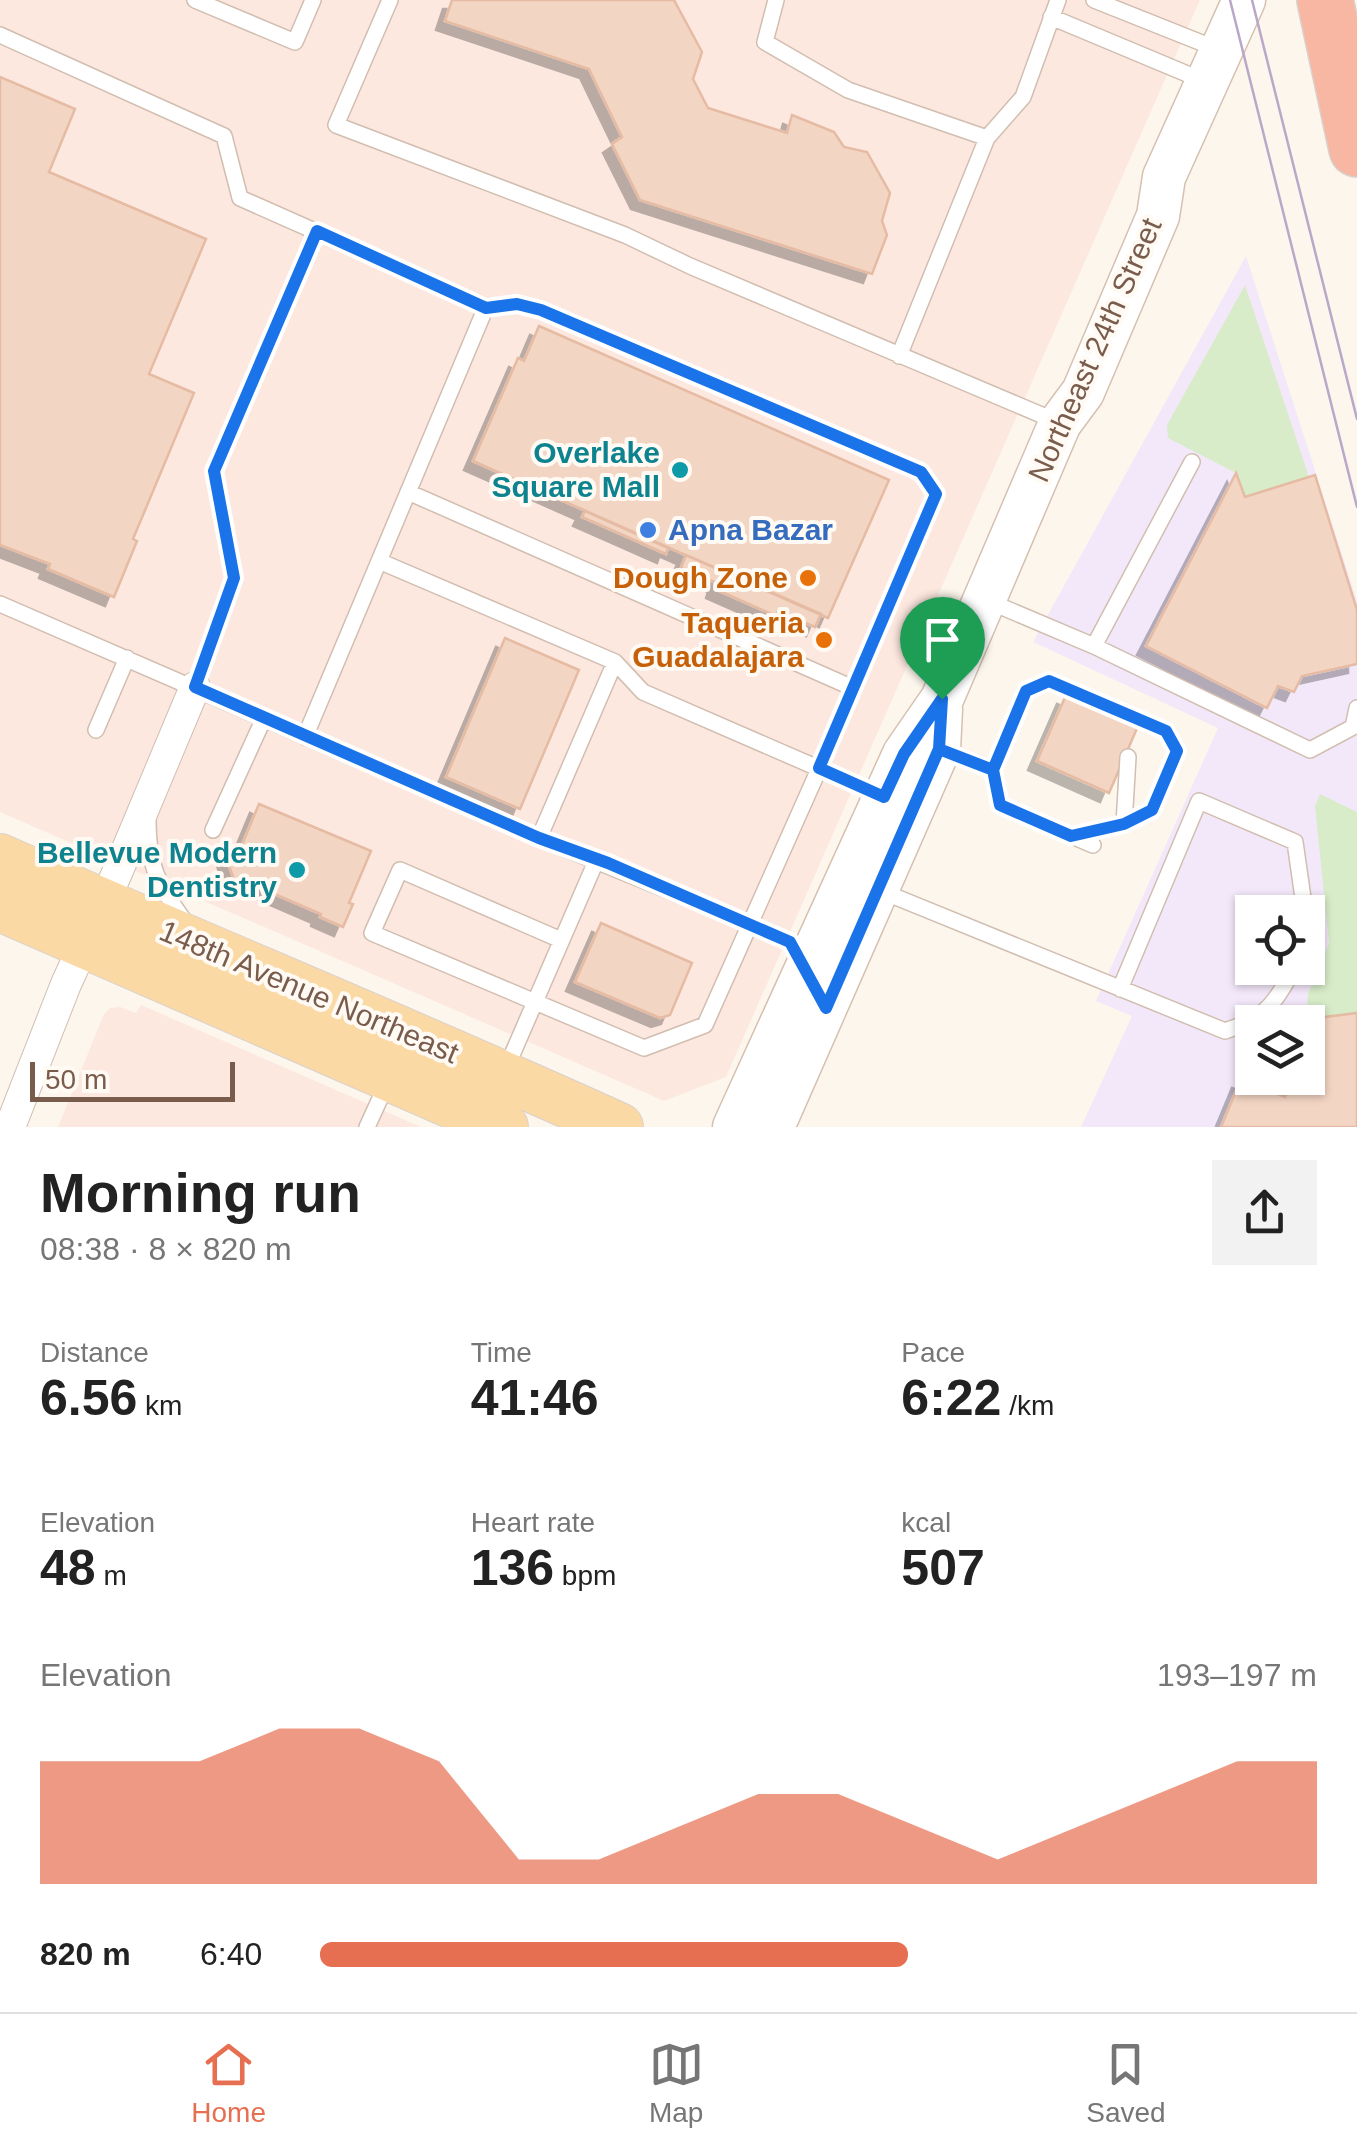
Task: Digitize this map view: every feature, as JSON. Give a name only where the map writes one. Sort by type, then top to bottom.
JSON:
[{"type":"highway","points":[[1325,0],[1353,109]]},
{"type":"highway","points":[[1334,0],[1353,109]]},
{"type":"main road","name":"Northeast 24th Street","points":[[734,1127],[904,754],[942,699],[1060,423],[1082,392],[1158,216],[1164,177],[1244,0]]},
{"type":"main road","name":"Northeast 24th Street","points":[[773,1127],[939,749],[942,699]]},
{"type":"main road","name":"148th Avenue Northeast","points":[[0,858],[93,924],[390,1077],[504,1127]]},
{"type":"main road","name":"148th Avenue Northeast","points":[[0,907],[202,946],[619,1127]]},
{"type":"main road","points":[[805,970],[826,1008]]},
{"type":"street","points":[[10,1127],[34,1059],[195,687]]},
{"type":"lane","points":[[195,0],[294,42],[313,0]]},
{"type":"lane","points":[[390,0],[336,125],[625,235],[1060,423]]},
{"type":"lane","points":[[776,0],[764,42],[848,90],[987,138]]},
{"type":"lane","points":[[900,356],[987,138],[1023,97],[1058,0]]},
{"type":"lane","points":[[1094,0],[1214,66]]},
{"type":"lane","points":[[1051,17],[1214,66]]},
{"type":"lane","points":[[0,35],[224,136],[240,198],[486,308],[517,304],[541,310],[921,472],[936,494],[705,1025],[644,1048],[372,933],[400,870],[561,940]]},
{"type":"lane","points":[[195,687],[234,578],[214,471],[317,231]]},
{"type":"lane","points":[[304,737],[486,308]]},
{"type":"lane","points":[[1094,646],[1192,462]]},
{"type":"lane","points":[[408,492],[853,688]]},
{"type":"lane","points":[[380,560],[615,662],[643,692],[884,797]]},
{"type":"lane","points":[[984,599],[1094,646],[1310,750],[1353,727],[1357,708]]},
{"type":"lane","points":[[0,604],[539,838],[748,922],[790,942],[805,970]]},
{"type":"lane","points":[[96,730],[128,658]]},
{"type":"lane","points":[[539,838],[615,662]]},
{"type":"lane","points":[[1071,836],[1124,824],[1152,810],[1177,751],[1166,731],[1049,681],[1026,691],[993,770],[1000,805],[1071,836],[1093,845]]},
{"type":"lane","points":[[213,830],[264,718]]},
{"type":"lane","points":[[939,749],[993,770]]},
{"type":"lane","points":[[1124,824],[1128,757]]},
{"type":"lane","points":[[148,799],[148,858],[166,896],[202,946]]},
{"type":"lane","points":[[1120,989],[1199,801],[1295,842],[1303,895]]},
{"type":"lane","points":[[503,1074],[597,859]]},
{"type":"lane","points":[[878,889],[1225,1031],[1269,1010],[1284,985]]},
{"type":"lane","points":[[367,1127],[390,1077]]},
{"type":"shaded area","points":[[0,0],[1200,0],[726,1077],[664,1101],[0,812]]},
{"type":"shaded area","points":[[1246,256],[1357,601],[1357,1127],[1081,1127],[1132,1016],[1096,1001],[1218,728],[1033,642]]},
{"type":"shaded area","points":[[141,1005],[421,1127],[58,1127],[104,1014],[110,1008],[120,1007],[136,1013]]},
{"type":"green space","points":[[1245,285],[1309,477],[1245,497],[1236,473],[1168,438],[1167,425]]},
{"type":"green space","points":[[1320,794],[1357,812],[1357,1013],[1325,1017],[1325,1005],[1307,1005],[1312,985],[1325,985],[1325,953],[1329,943],[1315,806]]},
{"type":"building","points":[[452,0],[674,0],[702,52],[693,79],[708,108],[787,133],[792,115],[834,132],[844,147],[867,152],[890,193],[882,221],[887,235],[872,274],[640,200],[612,144],[622,137],[589,69],[445,21]]},
{"type":"building","points":[[0,77],[75,109],[49,172],[206,239],[149,374],[194,393],[133,539],[137,541],[114,597],[48,569],[50,564],[0,545]]},
{"type":"building","name":"Overlake Square Mall","points":[[539,326],[889,480],[828,618],[473,461],[518,358],[524,361]]},
{"type":"building","points":[[1236,473],[1245,497],[1315,475],[1357,610],[1357,664],[1302,676],[1294,692],[1278,686],[1267,708],[1146,646]]},
{"type":"building","points":[[585,511],[668,548],[666,554],[582,517]]},
{"type":"building","points":[[686,555],[821,614],[815,627],[778,611],[776,616],[715,589],[717,583],[681,568]]},
{"type":"building","points":[[505,638],[579,670],[520,809],[446,777]]},
{"type":"building","points":[[1066,695],[1138,726],[1109,793],[1037,761]]},
{"type":"building","name":"Bellevue Modern Dentistry","points":[[259,804],[371,851],[343,927],[249,883],[237,888],[226,857],[239,852]]},
{"type":"building","points":[[601,923],[692,963],[670,1015],[660,1018],[575,982]]},
{"type":"building","points":[[1357,1013],[1357,1127],[1221,1127],[1235,1093],[1325,1095],[1325,1017]]},
{"type":"tram line","points":[[1230,0],[1357,507]]},
{"type":"tram line","points":[[1252,0],[1357,419]]},
{"type":"place","name":"Overlake Square Mall","points":[[680,470]]},
{"type":"place","name":"Apna Bazar","points":[[648,530]]},
{"type":"place","name":"Dough Zone","points":[[808,578]]},
{"type":"place","name":"Taqueria Guadalajara","points":[[824,640]]},
{"type":"place","name":"Bellevue Modern Dentistry","points":[[297,870]]},
{"type":"route","points":[[942,699],[904,754],[884,797],[819,768],[936,494],[921,472],[541,310],[517,304],[486,308],[317,231],[214,471],[234,578],[195,687],[539,838],[608,863],[790,942],[826,1008],[939,749],[993,770],[1000,805],[1071,836],[1124,824],[1152,810],[1177,751],[1166,731],[1049,681],[1026,691],[993,770],[953,755],[939,749],[942,699]]}]
